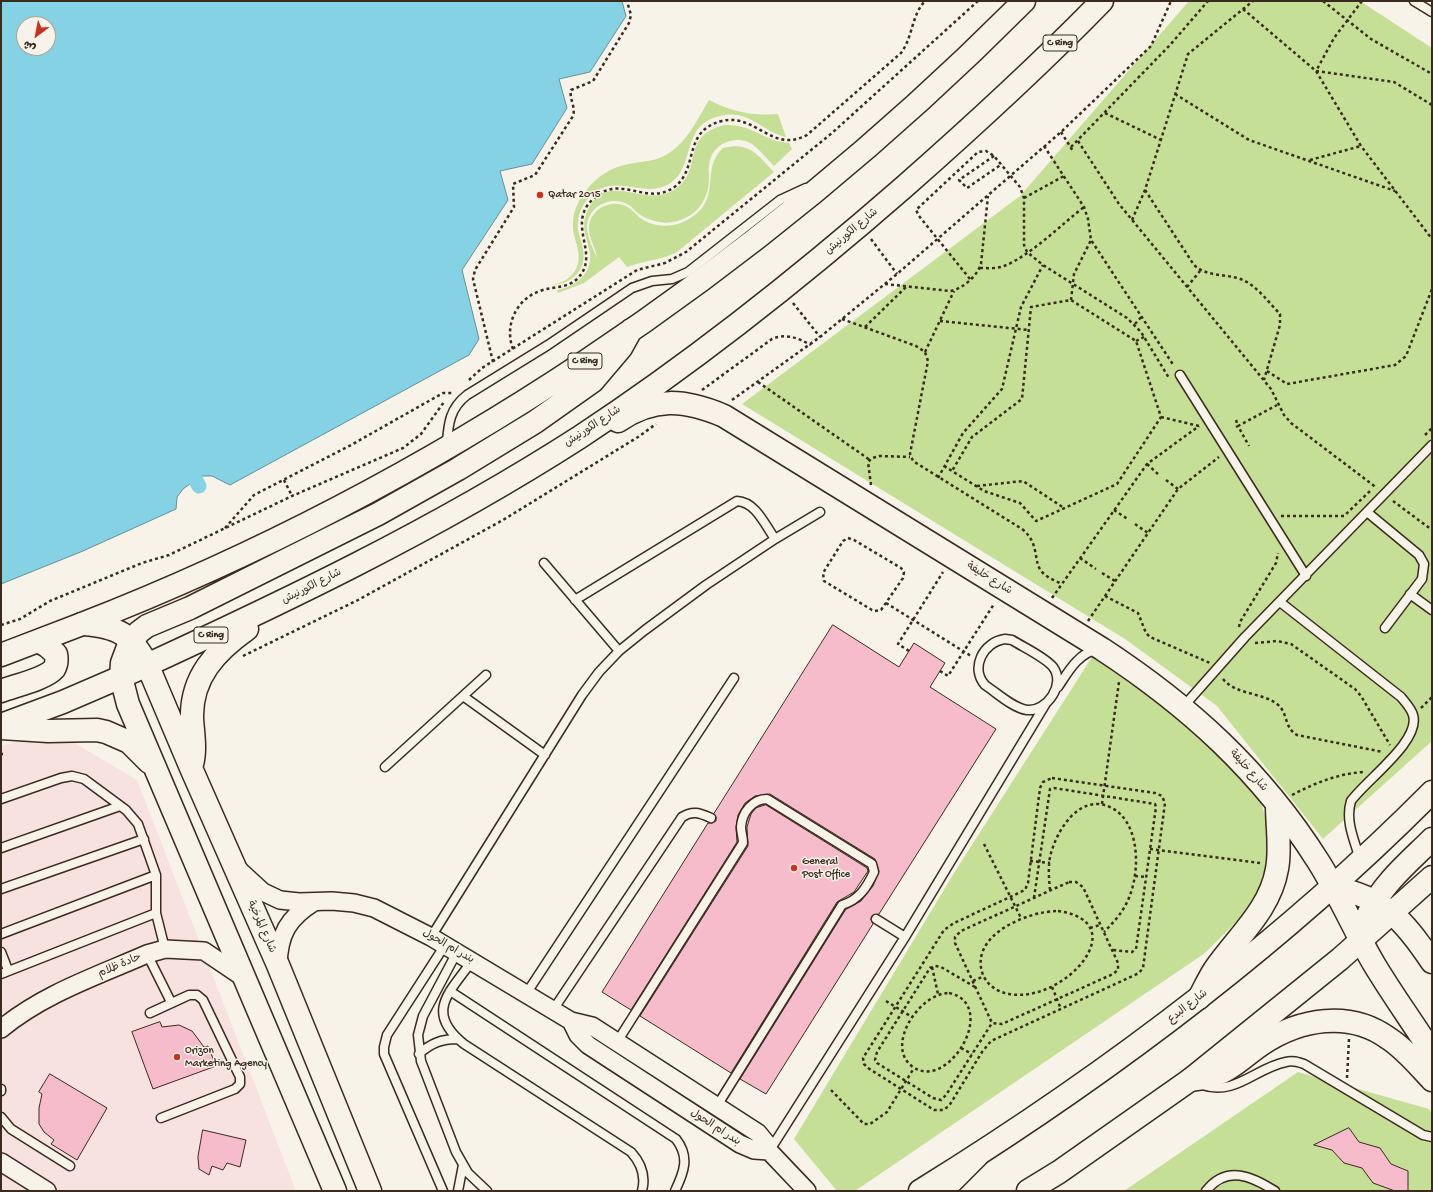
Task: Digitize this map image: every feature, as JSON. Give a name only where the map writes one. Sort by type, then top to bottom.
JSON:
[{"type":"main road","name":"شارع الكورنيش","points":[[1,725],[63,702],[274,606],[406,539],[578,438],[714,343],[782,290],[860,225],[981,119],[1102,1]]},
{"type":"main road","name":"C Ring","points":[[1,655],[157,594],[261,546],[367,492],[447,447],[528,398],[631,330],[752,242],[827,180],[921,98],[1019,4]]},
{"type":"main road","points":[[335,1191],[128,704],[120,677],[124,655],[132,640],[147,626],[190,608],[378,514],[458,469],[528,426],[571,398],[593,381],[621,348],[631,330]]},
{"type":"main road","name":"شارع خليفة","points":[[578,438],[602,431],[634,410],[659,404],[685,403],[711,410],[736,422],[1122,662],[1183,707],[1212,732],[1247,769],[1277,806],[1318,861],[1375,964],[1432,1052]]},
{"type":"main road","points":[[191,768],[194,758],[192,717],[193,696],[205,668],[222,648],[261,619],[274,606]]},
{"type":"main road","points":[[82,624],[112,629],[132,640]]},
{"type":"main road","name":"شارع المرخية","points":[[132,640],[147,664],[233,865],[278,965],[370,1191]]},
{"type":"main road","points":[[1,691],[42,676],[54,669],[56,664],[56,654],[38,641]]},
{"type":"main road","points":[[1,728],[48,731],[97,730],[114,734],[129,742],[156,768]]},
{"type":"main road","name":"شارع البدع","points":[[920,1191],[977,1156],[1064,1098],[1142,1042],[1199,998],[1332,887],[1431,792]]},
{"type":"main road","points":[[1199,998],[1215,970],[1245,932],[1264,904],[1271,890],[1278,863],[1277,806]]},
{"type":"main road","points":[[1384,907],[1401,870],[1432,839]]},
{"type":"main road","points":[[1028,1191],[1059,1172],[1190,1080],[1340,959],[1361,940],[1369,914],[1384,907],[1432,877]]},
{"type":"main road","points":[[1332,887],[1360,893],[1384,907],[1412,932],[1432,962]]},
{"type":"main road","points":[[1190,1080],[1221,1074],[1263,1043],[1298,1026],[1313,1022],[1338,1020],[1363,1025],[1388,1037],[1413,1058],[1432,1080]]},
{"type":"main road","points":[[942,1191],[977,1156]]},
{"type":"street","name":"بندر ام الحول","points":[[233,865],[253,884],[271,897],[292,902],[354,903],[374,908],[472,961],[571,1021],[592,1026],[758,1133],[767,1144],[770,1151],[803,1189]]},
{"type":"street","points":[[278,965],[280,940],[286,926],[304,908],[314,902]]},
{"type":"street","name":"حادة ظلام","points":[[1,1029],[26,1010],[45,1000],[147,954],[164,949],[204,951],[244,978]]},
{"type":"street","name":"بندر ام الحول","points":[[571,1021],[578,1035],[588,1045],[733,1140],[746,1148],[770,1151]]},
{"type":"street","points":[[1,1162],[47,1191]]},
{"type":"lane","points":[[1414,1],[1432,12]]},
{"type":"lane","points":[[447,447],[450,416],[457,404],[467,395],[548,345],[624,293],[641,284],[672,279],[688,272],[780,200],[795,192],[827,180]]},
{"type":"lane","points":[[1180,375],[1306,576]]},
{"type":"lane","points":[[1183,707],[1245,637],[1432,445]]},
{"type":"lane","points":[[575,600],[737,501],[743,501],[753,507],[775,539]]},
{"type":"lane","points":[[443,1191],[384,1054],[387,1035],[444,945],[545,755],[599,672],[619,651],[706,584],[775,539],[820,512]]},
{"type":"lane","points":[[1367,512],[1422,559],[1424,574],[1386,628]]},
{"type":"lane","points":[[544,563],[619,651]]},
{"type":"lane","points":[[1410,594],[1432,610]]},
{"type":"lane","points":[[1280,602],[1391,689],[1408,706],[1413,715],[1413,728],[1407,740],[1378,772],[1357,792],[1351,801],[1348,810],[1349,819],[1360,861]]},
{"type":"lane","points":[[1045,705],[1033,710],[1021,708],[985,685],[978,672],[979,661],[984,651],[996,642],[1005,639],[1012,640],[1050,664],[1058,678],[1055,690]]},
{"type":"lane","points":[[770,1151],[905,937],[1045,705],[1078,659],[1089,652],[1102,649]]},
{"type":"lane","points":[[385,767],[486,675]]},
{"type":"lane","points":[[526,994],[734,678]]},
{"type":"lane","points":[[463,696],[545,755]]},
{"type":"lane","points":[[1,799],[61,778],[72,776],[84,779],[135,819],[144,839],[156,875],[156,914],[164,949]]},
{"type":"lane","points":[[617,1042],[743,843],[741,828],[744,816],[750,806],[759,799],[767,799],[872,864],[874,872],[869,882],[860,896],[842,905],[717,1106]]},
{"type":"lane","points":[[1,848],[120,806]]},
{"type":"lane","points":[[553,1010],[682,818],[689,813],[697,812],[711,818]]},
{"type":"lane","points":[[1,890],[144,839]]},
{"type":"lane","points":[[1,934],[156,875]]},
{"type":"lane","points":[[1,952],[5,972],[156,914]]},
{"type":"lane","points":[[876,919],[905,937]]},
{"type":"lane","points":[[444,945],[420,1025],[418,1044],[419,1054],[463,1165],[476,1181],[487,1191]]},
{"type":"lane","points":[[147,954],[171,1002]]},
{"type":"lane","points":[[472,961],[450,991],[442,1006],[446,1024],[457,1039],[631,1152],[641,1165],[643,1173],[642,1191]]},
{"type":"lane","points":[[450,991],[676,1139],[681,1145],[685,1159],[684,1172],[675,1191]]},
{"type":"lane","points":[[150,1013],[189,995],[193,994],[201,997],[241,1080],[240,1084],[235,1089],[161,1118]]},
{"type":"lane","points":[[419,1054],[433,1044],[445,1040],[457,1039]]},
{"type":"lane","points":[[1190,1080],[1203,1086],[1216,1088],[1229,1087],[1285,1062],[1293,1061],[1304,1064],[1423,1134],[1432,1137]]},
{"type":"lane","points":[[1,1118],[11,1129],[70,1166]]},
{"type":"lane","points":[[458,1191],[463,1165]]},
{"type":"lane","points":[[1045,1191],[1059,1172]]},
{"type":"lane","points":[[1206,1191],[1215,1182],[1223,1178],[1237,1175],[1251,1177],[1275,1191]]},
{"type":"path","points":[[492,362],[473,279],[475,270],[514,207],[513,184],[535,175],[573,116],[574,111],[570,94],[571,90],[593,81],[629,23],[631,15],[627,1]]},
{"type":"path","points":[[513,350],[510,342],[510,325],[513,316],[521,304],[531,295],[540,291],[565,286],[581,274],[587,252],[582,238],[581,221],[587,206],[592,199],[606,190],[614,188],[630,189],[647,194],[656,194],[673,188],[685,175],[691,150],[699,135],[713,125],[722,121],[741,121],[780,140],[794,140],[807,135],[901,53],[910,39],[917,12],[925,1]]},
{"type":"path","points":[[464,385],[474,374],[492,362],[637,270],[665,263],[686,252],[832,133],[978,1]]},
{"type":"path","points":[[731,401],[811,345],[897,274],[1060,132],[1151,46],[1171,1]]},
{"type":"path","points":[[1071,147],[1078,142],[1170,45],[1208,1]]},
{"type":"path","points":[[1132,220],[1145,190],[1188,54],[1253,1]]},
{"type":"path","points":[[1323,1],[1346,21],[1386,49],[1432,74]]},
{"type":"path","points":[[1316,71],[1346,21],[1362,1]]},
{"type":"path","points":[[1243,9],[1316,71],[1362,146],[1432,239]]},
{"type":"path","points":[[1316,71],[1394,82],[1432,106]]},
{"type":"path","points":[[1175,94],[1249,140],[1396,191]]},
{"type":"path","points":[[1105,113],[1161,140]]},
{"type":"path","points":[[1060,132],[1073,151]]},
{"type":"path","points":[[1078,142],[1107,189],[1271,389],[1277,405],[1291,422],[1432,530]]},
{"type":"path","points":[[1044,146],[1084,207],[1088,219],[1091,240],[1142,315],[1180,375]]},
{"type":"path","points":[[1310,160],[1362,146]]},
{"type":"path","points":[[970,279],[917,214],[917,208],[978,152],[986,151],[1002,164],[1020,187],[1024,198],[1024,245],[1027,252],[1043,265],[1135,324],[1172,382]]},
{"type":"path","points":[[994,156],[959,180],[968,188],[1002,164]]},
{"type":"path","points":[[1024,198],[1064,176]]},
{"type":"path","points":[[1145,190],[1194,265],[1200,271],[1243,280],[1251,285],[1280,314],[1280,325],[1264,381]]},
{"type":"path","points":[[925,352],[954,290],[970,279],[980,268],[988,195]]},
{"type":"path","points":[[980,268],[1003,266],[1027,252],[1084,207]]},
{"type":"path","points":[[860,225],[897,274]]},
{"type":"path","points":[[1071,300],[1072,283],[1077,265],[1091,240]]},
{"type":"path","points":[[938,478],[963,434],[1002,389],[1021,307],[1043,265]]},
{"type":"path","points":[[1187,287],[1200,271]]},
{"type":"path","points":[[884,284],[954,290]]},
{"type":"path","points":[[865,327],[906,286]]},
{"type":"path","points":[[1266,371],[1287,384],[1395,365],[1406,356],[1432,289]]},
{"type":"path","points":[[782,290],[820,337]]},
{"type":"path","points":[[952,471],[972,437],[1022,398],[1031,307],[1071,300],[1136,341],[1161,417]]},
{"type":"path","points":[[1135,324],[1142,315]]},
{"type":"path","points":[[842,319],[916,346],[925,352],[928,362],[910,457]]},
{"type":"path","points":[[940,321],[1029,330]]},
{"type":"path","points":[[705,388],[772,338],[784,336],[792,337],[811,345]]},
{"type":"path","points":[[1136,341],[1144,337]]},
{"type":"path","points":[[758,382],[870,460]]},
{"type":"path","points":[[1,625],[20,619],[50,601],[142,563],[170,555],[292,496],[357,469],[410,444],[421,434],[442,404],[453,393],[459,390]]},
{"type":"path","points":[[224,530],[251,497],[351,445],[443,393],[453,393]]},
{"type":"path","points":[[1237,427],[1277,405]]},
{"type":"path","points":[[944,466],[984,491],[1020,503],[1036,521],[1117,484],[1161,417]]},
{"type":"path","points":[[1161,417],[1199,426]]},
{"type":"path","points":[[1195,420],[1203,432]]},
{"type":"path","points":[[1050,602],[1147,464],[1208,420]]},
{"type":"path","points":[[1236,420],[1237,427],[1249,446]]},
{"type":"path","points":[[1422,439],[1432,428]]},
{"type":"path","points":[[241,657],[358,600],[483,531],[638,437]]},
{"type":"path","points":[[1214,451],[1223,464]]},
{"type":"path","points":[[870,460],[880,456],[910,457],[917,465],[1029,535],[1033,541],[1039,567],[1042,572],[1062,584]]},
{"type":"path","points":[[1086,624],[1178,489],[1219,457]]},
{"type":"path","points":[[870,460],[871,491]]},
{"type":"path","points":[[1147,464],[1158,474]]},
{"type":"path","points":[[284,480],[292,496]]},
{"type":"path","points":[[1166,480],[1178,489]]},
{"type":"path","points":[[976,486],[1023,481],[1064,508]]},
{"type":"path","points":[[1268,516],[1344,516],[1380,481]]},
{"type":"path","points":[[1114,510],[1129,520]]},
{"type":"path","points":[[1135,524],[1148,533]]},
{"type":"path","points":[[845,539],[854,540],[903,570],[904,575],[886,603],[881,610],[875,611],[824,581],[823,573],[845,539]]},
{"type":"path","points":[[1278,550],[1279,556],[1276,563],[1239,625],[1245,637],[1254,643],[1277,641],[1291,644],[1354,689],[1361,696],[1395,754]]},
{"type":"path","points":[[909,651],[898,644],[953,557]]},
{"type":"path","points":[[1080,558],[1096,569]]},
{"type":"path","points":[[1102,573],[1115,581]]},
{"type":"path","points":[[940,671],[948,676],[1004,588]]},
{"type":"path","points":[[1105,596],[1138,613],[1146,633],[1150,637],[1204,659],[1216,669],[1229,685],[1278,705],[1284,713],[1289,728],[1297,735],[1395,754]]},
{"type":"path","points":[[886,603],[979,661]]},
{"type":"path","points":[[1102,804],[1122,662]]},
{"type":"path","points":[[1277,806],[1306,788],[1322,781],[1348,774],[1378,772]]},
{"type":"path","points":[[1052,778],[1104,786],[1155,793],[1162,796],[1165,803],[1144,966],[1141,971],[991,1041],[982,1052],[948,1106],[943,1110],[934,1110],[868,1068],[863,1061],[864,1055],[944,930],[954,923],[1011,898],[1022,892],[1027,886],[1040,788],[1043,782],[1052,778]]},
{"type":"path","points":[[1034,898],[1050,789],[1052,788],[1103,795],[1155,804],[1156,807],[1136,949],[1132,952],[1112,950]]},
{"type":"path","points":[[1050,890],[1050,863],[1058,835],[1075,813],[1087,805],[1102,804],[1120,813],[1130,830],[1136,854],[1135,876],[1130,896],[1124,907],[1104,932]]},
{"type":"path","points":[[984,844],[1021,918]]},
{"type":"path","points":[[1150,849],[1263,863]]},
{"type":"path","points":[[1030,861],[1050,863]]},
{"type":"path","points":[[1135,876],[1146,878]]},
{"type":"path","points":[[1069,882],[1080,884],[1118,963],[1116,973],[1002,1024],[992,1023],[955,943],[956,937],[961,931],[1050,890],[1069,882]]},
{"type":"path","points":[[1058,911],[1079,918],[1090,928],[1092,943],[1084,962],[1069,977],[1052,987],[1032,994],[1013,994],[997,990],[990,986],[984,976],[982,961],[988,944],[1005,927],[1021,918],[1040,912],[1058,911]]},
{"type":"path","points":[[1090,928],[1100,925]]},
{"type":"path","points":[[932,966],[942,967],[976,988]]},
{"type":"path","points":[[932,966],[877,1052],[875,1060],[880,1065],[933,1098],[941,1100],[946,1095],[992,1023]]},
{"type":"path","points":[[932,966],[938,994]]},
{"type":"path","points":[[973,981],[984,976]]},
{"type":"path","points":[[1052,987],[1061,1009]]},
{"type":"path","points":[[938,994],[954,994],[960,997],[967,1005],[969,1011],[969,1029],[962,1048],[949,1061],[934,1071],[927,1072],[914,1068],[906,1060],[903,1046],[905,1030],[912,1017],[921,1005],[938,994]]},
{"type":"path","points":[[886,1001],[912,1017]]},
{"type":"path","points":[[1347,1089],[1349,1038]]},
{"type":"path","points":[[962,1048],[972,1054]]},
{"type":"path","points":[[831,1090],[864,1124],[870,1124],[887,1112],[914,1068]]},
{"type":"shaded area","points":[[66,738],[137,780],[296,1191],[1,1191],[1,746],[27,739]]},
{"type":"green space","points":[[1189,1],[1360,1],[1432,48],[1432,741],[1323,839],[1217,706],[1125,639],[742,404],[1020,196]]},
{"type":"green space","points":[[709,100],[726,108],[751,114],[778,114],[786,137],[770,131],[742,116],[725,115],[710,119],[700,126],[694,135],[683,167],[678,176],[669,184],[659,188],[648,189],[616,186],[606,187],[596,191],[585,203],[578,221],[578,229],[583,246],[583,263],[572,279],[552,285],[569,278],[576,269],[579,258],[573,230],[573,218],[579,201],[588,188],[598,178],[622,165],[654,160],[664,156],[676,148],[697,122]]},
{"type":"green space","points":[[725,125],[743,127],[780,142],[789,143],[792,149],[774,166],[755,146],[746,141],[734,140],[718,147],[710,160],[708,190],[700,207],[691,215],[673,222],[668,223],[650,220],[639,214],[631,206],[619,201],[606,202],[600,205],[591,214],[587,226],[589,239],[597,258],[591,239],[589,226],[590,220],[597,211],[606,205],[617,204],[628,207],[640,218],[653,224],[666,226],[686,221],[701,209],[706,201],[709,192],[713,165],[716,156],[723,148],[740,146],[746,148],[758,155],[774,172],[677,252],[665,257],[627,267],[619,257],[584,283],[558,293],[557,290],[576,283],[588,268],[590,254],[584,223],[587,212],[595,200],[603,193],[614,191],[647,195],[659,195],[670,192],[681,184],[687,175],[696,146],[701,138],[710,130]]},
{"type":"green space","points":[[1092,657],[1167,709],[1218,753],[1260,799],[1273,844],[1254,904],[1205,953],[855,1191],[837,1191],[794,1139],[954,873]]},
{"type":"green space","points":[[1298,1072],[1429,1109],[1432,1114],[1432,1191],[1124,1191]]},
{"type":"water","points":[[1,1],[622,1],[626,16],[590,72],[559,79],[567,108],[532,164],[500,171],[508,200],[462,270],[479,339],[469,355],[230,485],[212,476],[201,476],[183,489],[177,497],[176,509],[83,551],[1,584]]},
{"type":"building","points":[[833,625],[899,667],[914,643],[945,663],[930,687],[996,729],[879,914],[872,916],[871,919],[873,924],[766,1094],[740,1079],[846,909],[861,901],[873,886],[879,871],[875,859],[770,794],[755,796],[745,803],[738,815],[736,827],[737,842],[631,1010],[602,992],[708,823],[716,821],[714,814]]},
{"type":"building","points":[[766,805],[867,868],[868,871],[854,892],[837,902],[731,1073],[640,1016],[748,846],[747,827],[751,814],[756,808]]},
{"type":"building","name":"Orizon Marketing Agency","points":[[160,1022],[162,1027],[179,1025],[192,1031],[204,1047],[208,1046],[216,1066],[153,1089],[132,1032]]},
{"type":"building","points":[[50,1074],[107,1108],[77,1160],[51,1144],[54,1140],[44,1132],[39,1124],[39,1108],[42,1094],[39,1092]]},
{"type":"building","points":[[1349,1128],[1359,1142],[1380,1148],[1391,1164],[1408,1171],[1408,1191],[1395,1191],[1373,1183],[1362,1168],[1344,1163],[1332,1150],[1314,1145]]},
{"type":"building","points":[[203,1130],[246,1140],[240,1167],[227,1163],[223,1170],[212,1166],[209,1175],[199,1169],[198,1157]]},
{"type":"waterway","points":[[195,479],[199,486]]},
{"type":"place","name":"Qatar 2015","points":[[540,195]]},
{"type":"place","name":"General Post Office","points":[[794,868]]},
{"type":"place","name":"Orizon Marketing Agency","points":[[177,1057]]}]
